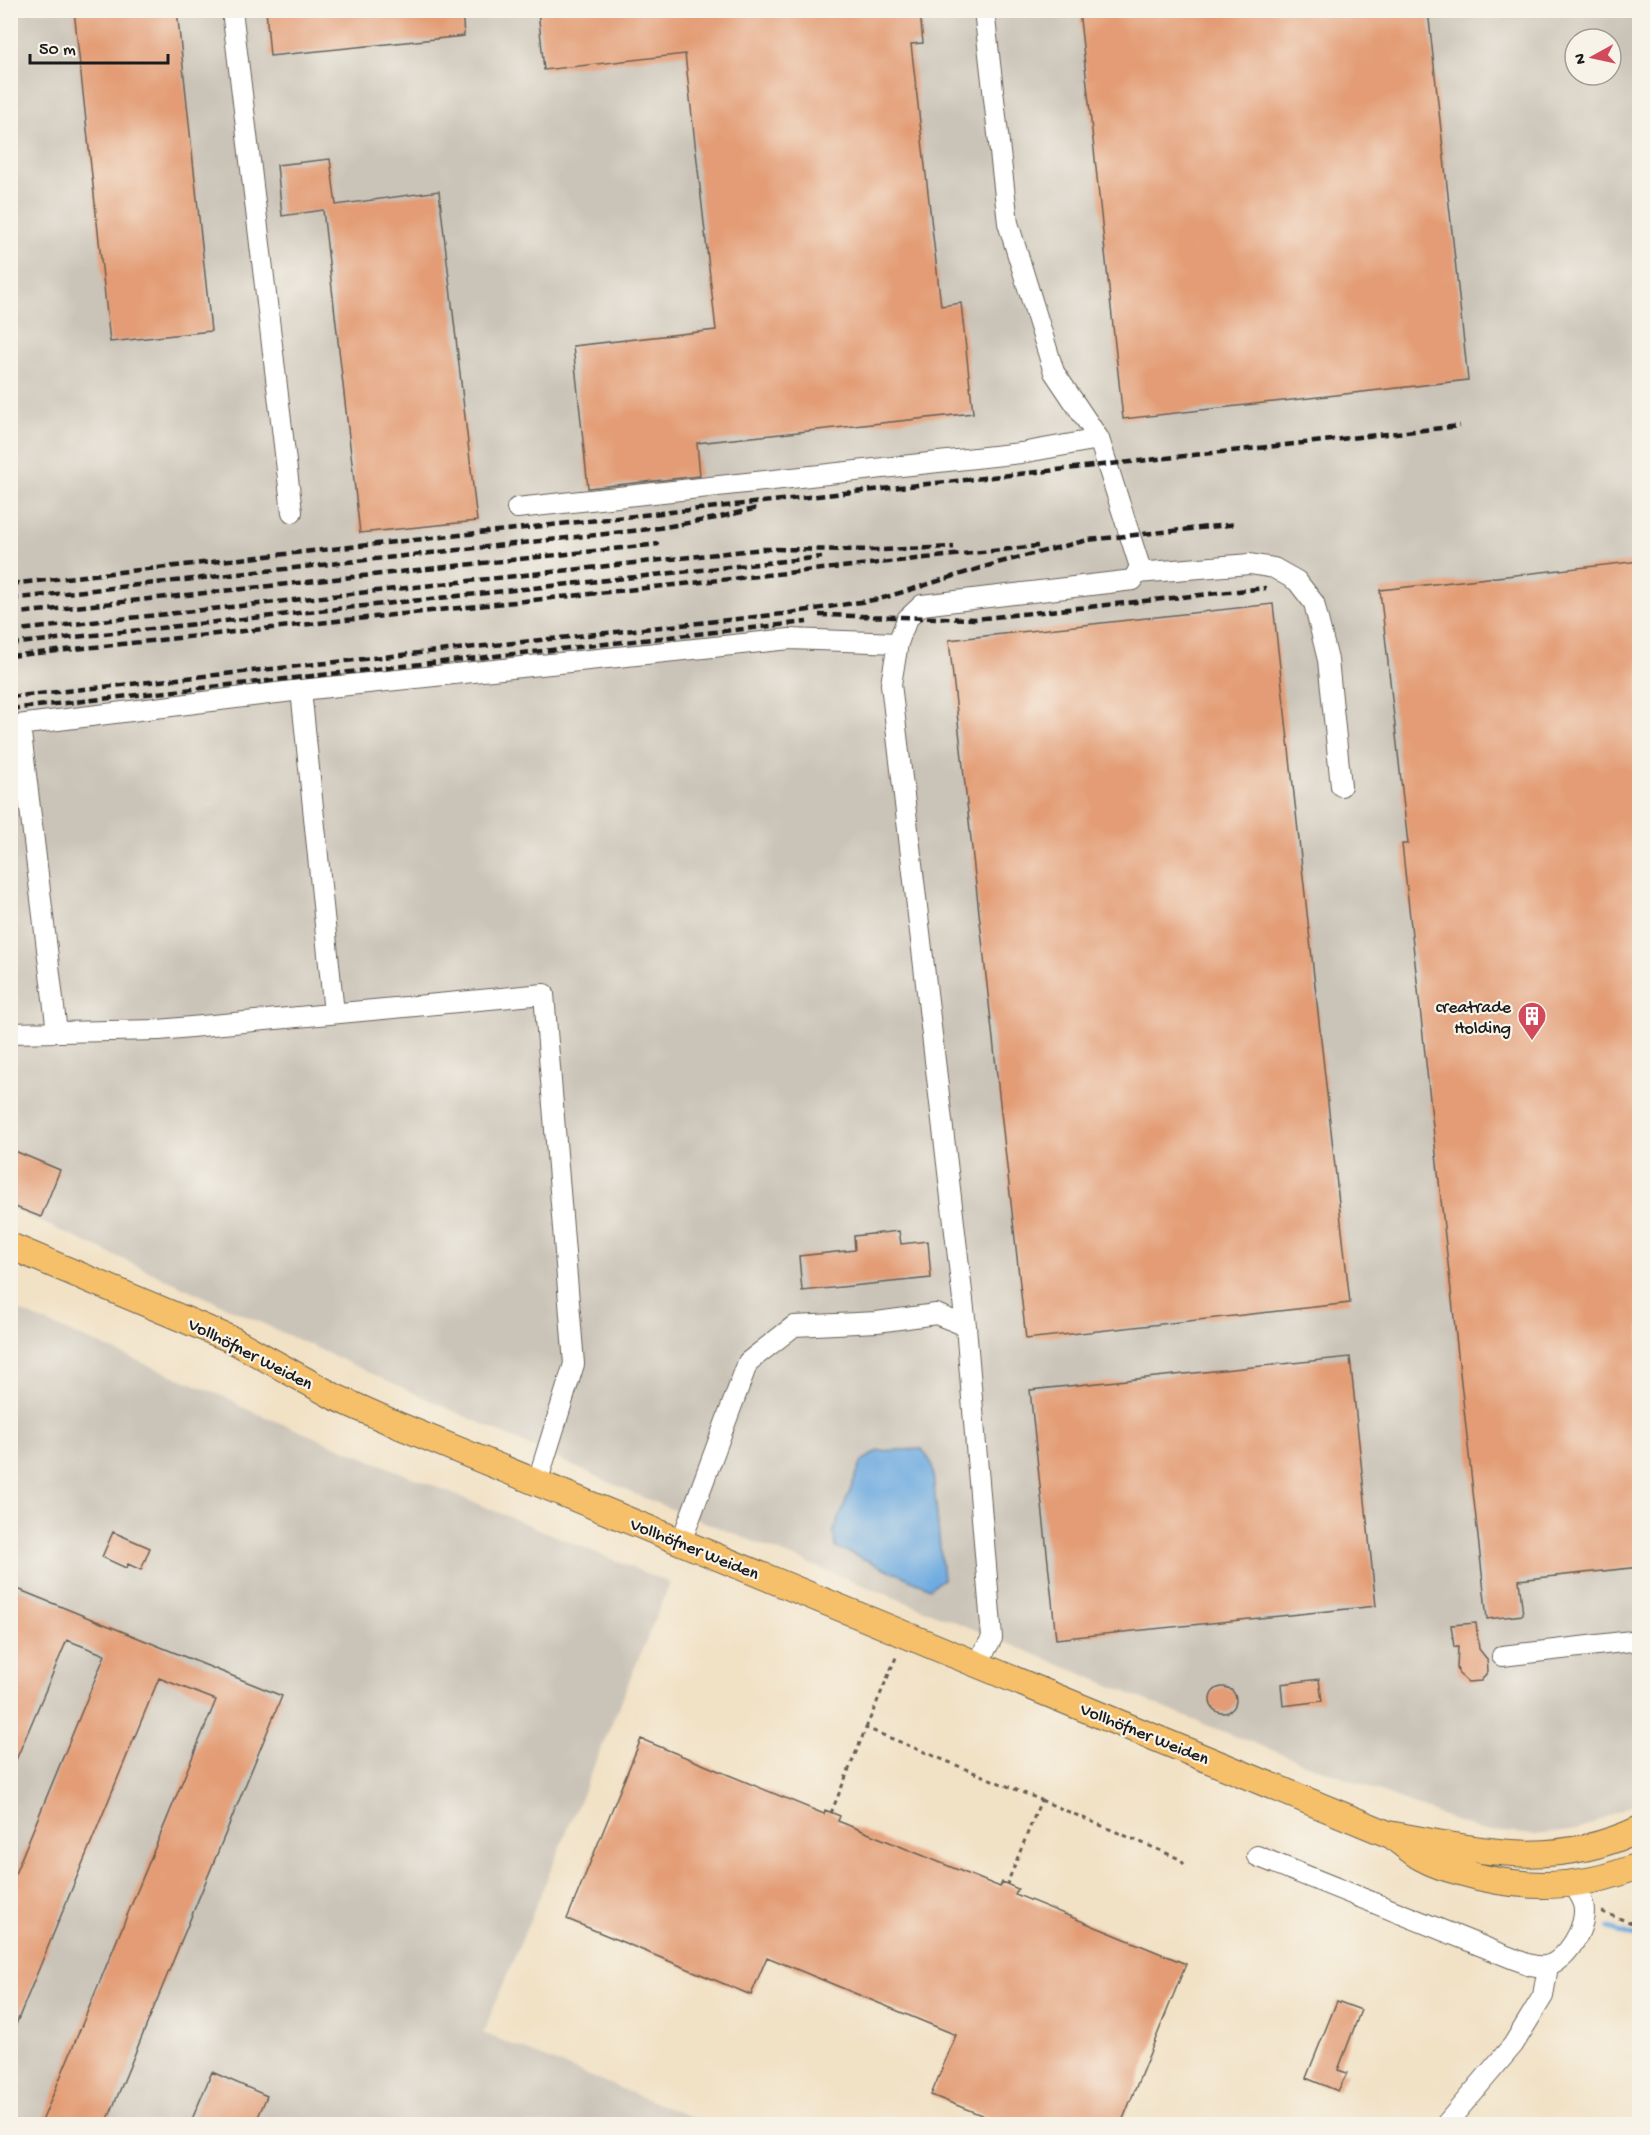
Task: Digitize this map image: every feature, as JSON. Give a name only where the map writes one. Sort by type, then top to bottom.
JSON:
[{"type":"main road","name":"Vollhöfner Weiden","points":[[10,1246],[215,1331],[356,1407],[1388,1834],[1423,1858],[1473,1876],[1578,1894],[1615,1874],[1640,1864]]},
{"type":"main road","name":"Vollhöfner Weiden","points":[[1388,1834],[1497,1853],[1534,1855],[1584,1849],[1640,1829]]},
{"type":"lane","points":[[232,10],[292,512]]},
{"type":"lane","points":[[977,1664],[992,1638],[966,1326],[891,684],[898,643],[907,619],[922,605],[1133,580],[1140,567],[1099,439],[1054,372],[1008,223],[984,10]]},
{"type":"lane","points":[[517,508],[1021,453],[1099,439]]},
{"type":"lane","points":[[1137,573],[1250,564],[1274,568],[1297,581],[1314,603],[1328,660],[1341,786]]},
{"type":"lane","points":[[57,1032],[15,725],[301,690],[790,639],[898,643]]},
{"type":"lane","points":[[301,690],[334,1013]]},
{"type":"lane","points":[[10,1033],[159,1030],[544,994],[574,1364],[537,1482]]},
{"type":"lane","points":[[681,1542],[748,1362],[794,1326],[877,1322],[936,1314],[966,1326]]},
{"type":"lane","points":[[1503,1656],[1640,1640]]},
{"type":"lane","points":[[1257,1856],[1538,1967],[1548,1966],[1564,1956],[1573,1943],[1584,1915],[1578,1894]]},
{"type":"lane","points":[[1446,2124],[1513,2045],[1543,1996],[1548,1966]]},
{"type":"path","points":[[831,1813],[905,1635]]},
{"type":"path","points":[[866,1728],[1180,1859],[1186,1867]]},
{"type":"path","points":[[1007,1884],[1041,1800]]},
{"type":"path","points":[[1578,1894],[1640,1926]]},
{"type":"shaded area","points":[[10,11],[1639,11],[1639,1802],[1578,1830],[1535,1835],[1479,1830],[1196,1721],[976,1630],[639,1496],[11,1208]]},
{"type":"shaded area","points":[[10,1307],[234,1401],[239,1406],[670,1583],[483,2033],[708,2124],[11,2124]]},
{"type":"water","points":[[922,1449],[932,1464],[943,1579],[930,1588],[836,1547],[833,1533],[862,1461],[878,1451]]},
{"type":"building","points":[[74,10],[177,10],[211,331],[110,342]]},
{"type":"building","points":[[266,10],[462,10],[464,36],[270,56]]},
{"type":"building","points":[[538,10],[903,10],[904,15],[920,13],[923,43],[911,44],[941,306],[961,303],[973,413],[697,443],[700,476],[588,488],[573,346],[716,330],[685,54],[544,70]]},
{"type":"building","points":[[1079,10],[1428,10],[1468,380],[1123,419]]},
{"type":"building","points":[[330,159],[336,205],[439,191],[477,521],[360,533],[323,210],[282,216],[277,165]]},
{"type":"building","points":[[1640,561],[1640,1567],[1519,1580],[1523,1615],[1487,1619],[1402,844],[1408,844],[1380,590]]},
{"type":"building","points":[[1273,604],[1350,1303],[1026,1339],[949,640]]},
{"type":"building","points":[[10,1149],[60,1170],[41,1217],[10,1205]]},
{"type":"building","points":[[899,1231],[901,1244],[928,1241],[931,1278],[802,1291],[799,1256],[855,1250],[854,1236]]},
{"type":"building","points":[[1350,1357],[1376,1606],[1056,1639],[1030,1390]]},
{"type":"building","points":[[113,1532],[150,1548],[141,1570],[128,1564],[126,1568],[102,1557]]},
{"type":"building","points":[[10,1586],[282,1696],[106,2124],[41,2124],[216,1700],[159,1678],[10,2039],[10,1886],[105,1655],[67,1640],[10,1774]]},
{"type":"building","points":[[1476,1623],[1479,1649],[1487,1659],[1488,1671],[1481,1681],[1468,1682],[1459,1674],[1457,1668],[1458,1646],[1454,1647],[1451,1625]]},
{"type":"building","points":[[1319,1679],[1322,1701],[1283,1706],[1281,1684]]},
{"type":"building","points":[[1223,1687],[1232,1691],[1236,1700],[1232,1709],[1223,1713],[1214,1709],[1210,1700],[1214,1691]]},
{"type":"building","points":[[641,1739],[824,1814],[825,1810],[840,1816],[838,1821],[1000,1887],[1002,1882],[1018,1889],[1015,1894],[1186,1964],[1121,2124],[1004,2124],[931,2095],[956,2035],[767,1957],[751,1995],[567,1919]]},
{"type":"building","points":[[1337,2001],[1361,2010],[1338,2070],[1347,2073],[1338,2091],[1306,2078]]},
{"type":"building","points":[[212,2072],[267,2096],[255,2124],[190,2124]]},
{"type":"waterway","points":[[1609,1928],[1640,1938]]},
{"type":"railway","points":[[10,584],[1460,426]]},
{"type":"railway","points":[[10,599],[659,528],[758,508]]},
{"type":"railway","points":[[10,697],[783,614],[880,599],[997,563],[1088,540],[1237,524]]},
{"type":"railway","points":[[10,614],[659,544]]},
{"type":"railway","points":[[10,656],[1038,546]]},
{"type":"railway","points":[[10,631],[763,549],[882,550],[954,547]]},
{"type":"railway","points":[[10,644],[822,557]]},
{"type":"railway","points":[[819,615],[975,619],[1266,588]]},
{"type":"railway","points":[[10,709],[807,622]]},
{"type":"place","name":"creatrade Holding","points":[[1532,1042]]}]
